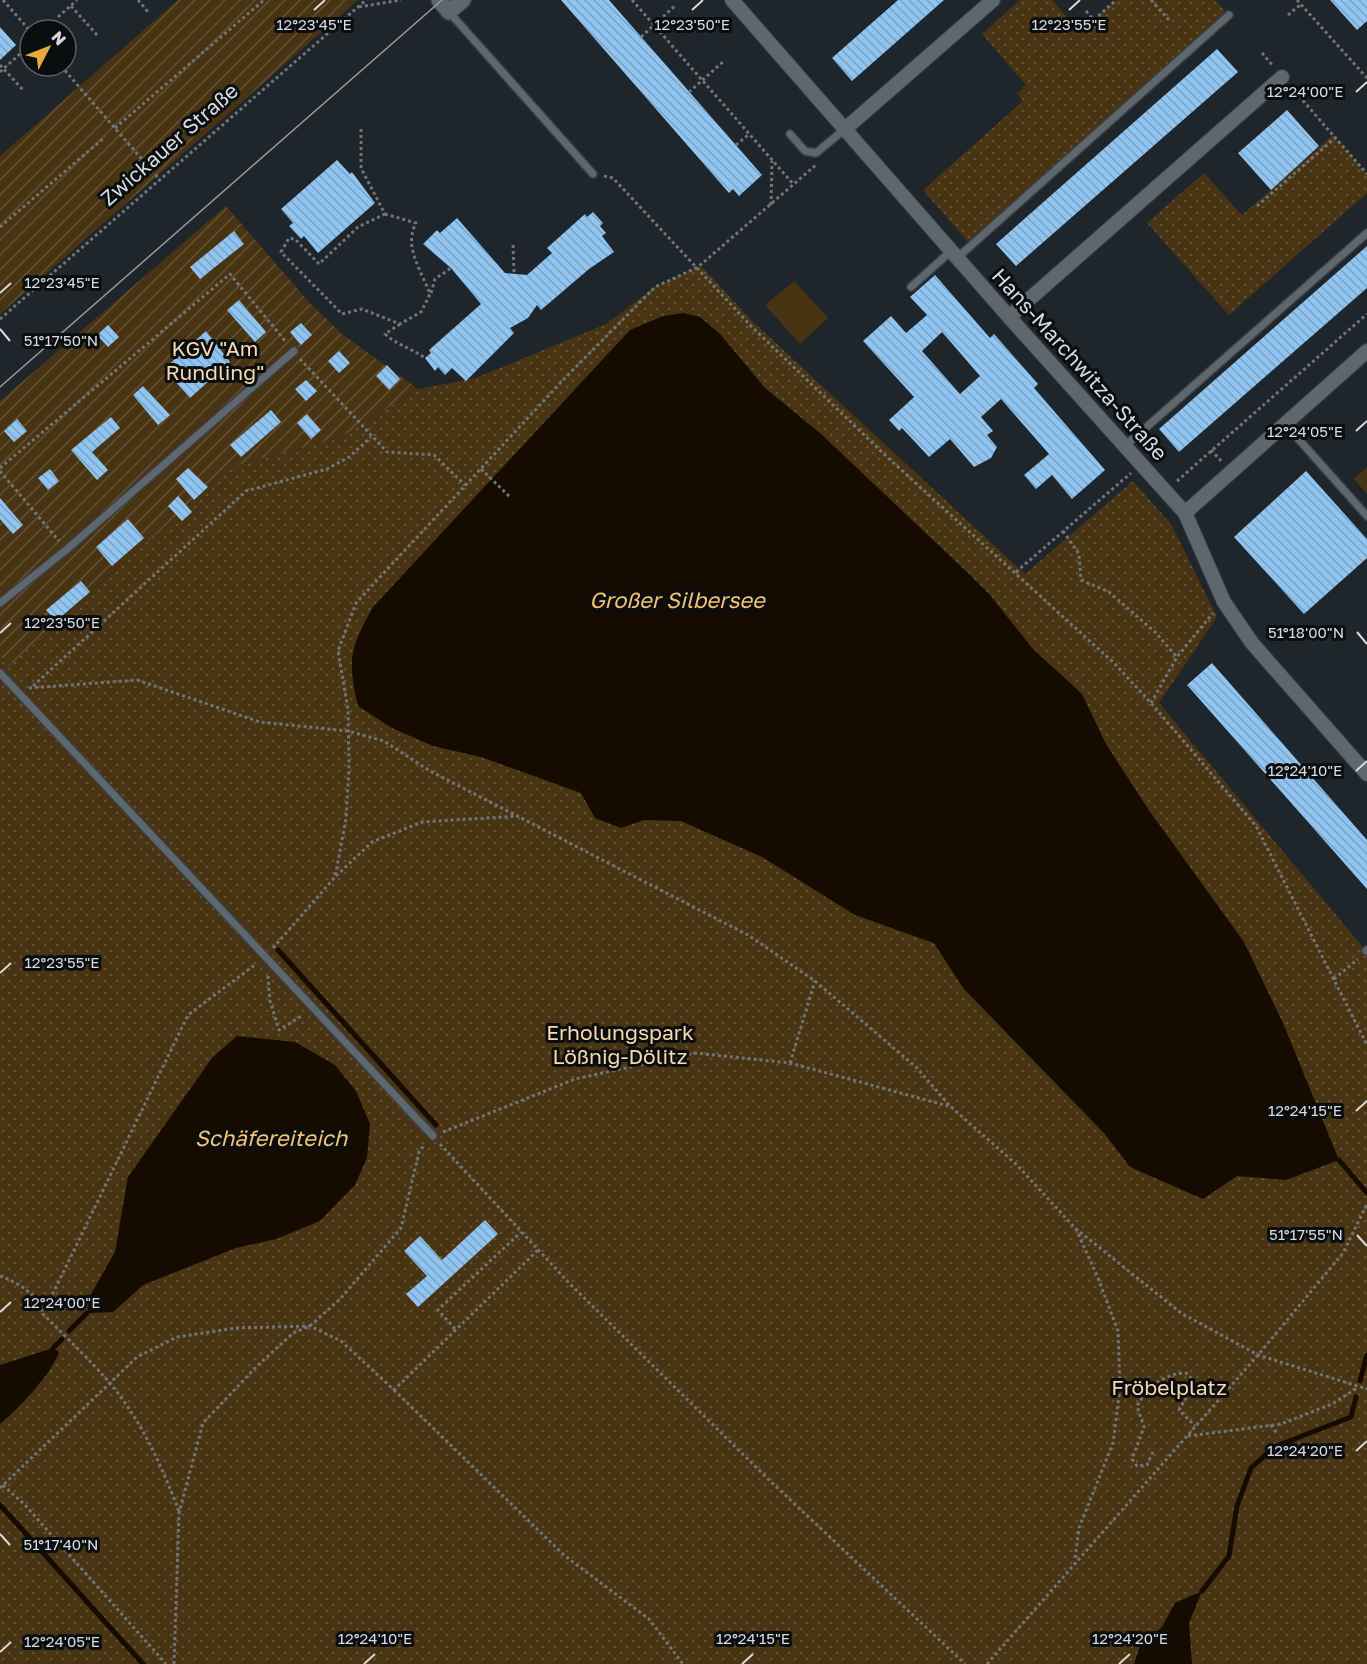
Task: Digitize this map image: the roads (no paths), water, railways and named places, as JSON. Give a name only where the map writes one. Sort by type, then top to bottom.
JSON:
[{"type":"main road","points":[[444,6],[462,0]]},
{"type":"street","name":"Hans-Marchwitza-Straße","points":[[732,0],[954,255],[1185,513],[1224,602],[1252,643],[1367,774]]},
{"type":"street","points":[[845,129],[993,0]]},
{"type":"street","points":[[1009,317],[1282,77]]},
{"type":"street","points":[[1185,513],[1367,351]]},
{"type":"lane","points":[[444,6],[593,174]]},
{"type":"lane","points":[[911,287],[954,255],[1229,15]]},
{"type":"lane","points":[[790,134],[805,151],[816,153],[845,129]]},
{"type":"lane","points":[[1125,446],[1367,233]]},
{"type":"lane","points":[[0,603],[66,550],[294,351]]},
{"type":"lane","points":[[1284,424],[1367,516]]},
{"type":"lane","points":[[0,673],[433,1136]]},
{"type":"water","name":"Großer Silbersee","points":[[683,313],[700,317],[720,334],[765,388],[821,434],[968,573],[990,595],[1033,649],[1082,694],[1106,744],[1148,809],[1244,942],[1283,1023],[1339,1160],[1286,1180],[1237,1176],[1203,1199],[1130,1167],[1104,1133],[963,988],[934,943],[855,915],[762,857],[681,821],[644,820],[621,828],[595,818],[581,793],[481,757],[433,746],[392,728],[358,706],[352,677],[353,655],[359,633],[373,607],[630,330],[663,316]]},
{"type":"water","name":"Schäfereiteich","points":[[237,1036],[295,1042],[335,1065],[356,1091],[370,1124],[367,1158],[355,1185],[320,1221],[276,1239],[236,1248],[143,1285],[113,1312],[87,1313],[90,1296],[115,1252],[128,1177],[212,1058]]},
{"type":"water","points":[[53,1348],[59,1352],[49,1370],[25,1400],[0,1424],[0,1365]]},
{"type":"water","points":[[1202,1591],[1189,1623],[1192,1664],[1134,1664],[1140,1646],[1162,1627],[1175,1603]]},
{"type":"waterway","points":[[278,950],[436,1125]]},
{"type":"waterway","points":[[1339,1160],[1367,1193]]},
{"type":"waterway","points":[[69,1331],[87,1313]]},
{"type":"waterway","points":[[53,1348],[62,1339]]},
{"type":"waterway","points":[[1360,1381],[1367,1355]]},
{"type":"waterway","points":[[1202,1591],[1229,1556],[1237,1506],[1251,1468],[1274,1447],[1351,1417],[1356,1397]]},
{"type":"waterway","points":[[0,1505],[143,1664]]},
{"type":"tram line","points":[[0,387],[442,0]]},
{"type":"park label","name":"KGV \"Am Rundling\"","points":[[215,360]]},
{"type":"park label","name":"Erholungspark Lößnig-Dölitz","points":[[620,1044]]},
{"type":"park label","name":"Fröbelplatz","points":[[1169,1387]]}]
